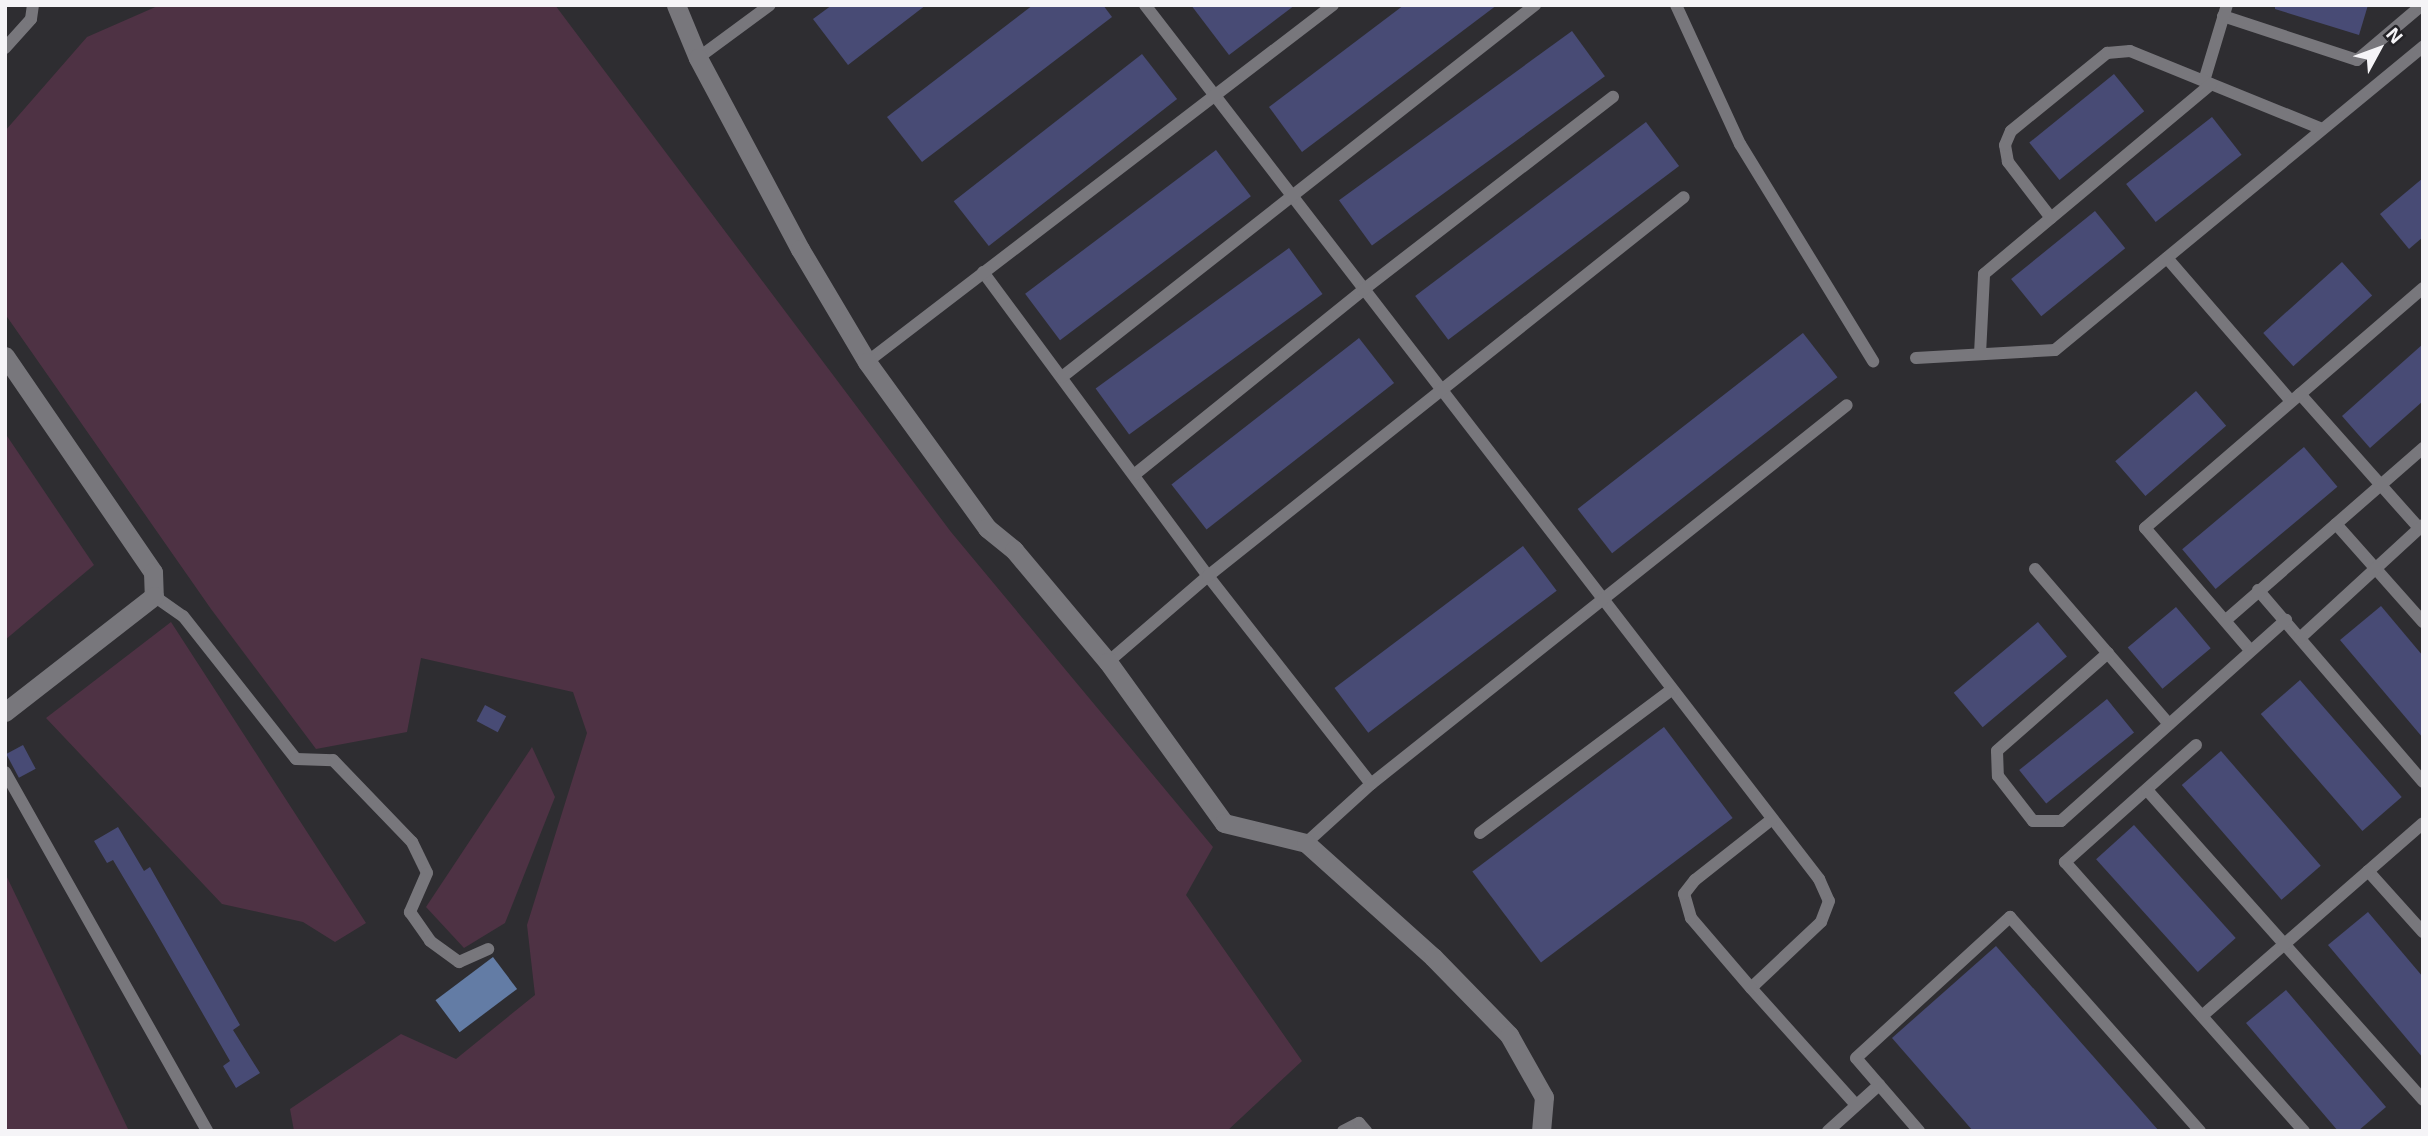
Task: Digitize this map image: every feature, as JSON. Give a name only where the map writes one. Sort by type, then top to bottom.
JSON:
[{"type":"street","points":[[676,5],[698,58],[800,249],[867,362],[987,528],[1014,550],[1108,662],[1224,823],[1306,843],[1433,957],[1508,1035],[1544,1097],[1541,1131]]},
{"type":"street","points":[[5,356],[153,572],[154,596],[5,712]]},
{"type":"lane","points":[[5,48],[32,19],[33,5]]},
{"type":"lane","points":[[698,58],[770,5]]},
{"type":"lane","points":[[1144,5],[1819,879],[1829,901],[1821,922],[1751,988]]},
{"type":"lane","points":[[867,362],[1332,5]]},
{"type":"lane","points":[[1062,377],[1535,5]]},
{"type":"lane","points":[[1676,5],[1740,144],[1873,361]]},
{"type":"lane","points":[[1980,354],[1984,274],[2208,82],[2225,11],[2357,60],[2422,5]]},
{"type":"lane","points":[[1916,358],[2055,350],[2423,47]]},
{"type":"lane","points":[[2051,218],[2008,162],[2005,145],[2011,131],[2107,53],[2130,51],[2322,129]]},
{"type":"lane","points":[[1134,475],[1363,289],[1613,97]]},
{"type":"lane","points":[[1108,662],[1208,576],[1684,197]]},
{"type":"lane","points":[[2167,258],[2295,397],[2421,527],[2300,638]]},
{"type":"lane","points":[[983,272],[1208,576],[1371,784]]},
{"type":"lane","points":[[2250,650],[2145,527],[2295,397],[2420,295]]},
{"type":"lane","points":[[1306,843],[1371,784],[1847,405]]},
{"type":"lane","points":[[2225,620],[2423,448]]},
{"type":"lane","points":[[2336,524],[2423,622]]},
{"type":"lane","points":[[2035,569],[2169,724]]},
{"type":"lane","points":[[2258,590],[2423,782]]},
{"type":"lane","points":[[154,596],[183,616],[296,759],[332,760],[412,842],[427,873],[410,912],[430,941],[459,962],[488,949]]},
{"type":"lane","points":[[2108,653],[1997,751],[1998,776],[2033,821],[2061,821],[2286,620]]},
{"type":"lane","points":[[1480,833],[1671,690]]},
{"type":"lane","points":[[2196,745],[2065,862],[2304,1131]]},
{"type":"lane","points":[[5,772],[207,1131]]},
{"type":"lane","points":[[2147,790],[2423,1100]]},
{"type":"lane","points":[[1771,820],[1695,880],[1684,894],[1691,918],[1856,1105]]},
{"type":"lane","points":[[2202,1016],[2423,823]]},
{"type":"lane","points":[[2368,871],[2423,932]]},
{"type":"lane","points":[[1919,1131],[1856,1058],[2010,917],[2200,1131]]},
{"type":"lane","points":[[1828,1131],[1878,1085]]},
{"type":"lane","points":[[1343,1131],[1359,1123],[1366,1131]]},
{"type":"shaded area","points":[[160,5],[555,5],[951,532],[1213,847],[1186,895],[1302,1061],[1227,1131],[294,1131],[290,1109],[401,1034],[456,1059],[535,995],[527,925],[587,733],[573,692],[421,658],[407,732],[316,749],[211,609],[5,314],[5,131],[87,37]]},
{"type":"shaded area","points":[[5,433],[94,565],[5,640]]},
{"type":"shaded area","points":[[171,622],[366,923],[335,942],[303,922],[222,904],[46,718]]},
{"type":"shaded area","points":[[532,747],[555,797],[505,923],[464,948],[426,907]]},
{"type":"shaded area","points":[[5,873],[129,1131],[5,1131]]},
{"type":"water","points":[[493,957],[517,989],[460,1032],[435,1000]]},
{"type":"building","points":[[832,5],[926,5],[848,65],[813,19]]},
{"type":"building","points":[[1033,5],[1103,5],[1112,17],[922,162],[887,117]]},
{"type":"building","points":[[1191,5],[1295,5],[1229,55]]},
{"type":"building","points":[[1404,5],[1497,5],[1302,152],[1269,107]]},
{"type":"building","points":[[2275,5],[2368,5],[2359,35],[2275,9]]},
{"type":"building","points":[[1572,31],[1605,76],[1372,246],[1339,200]]},
{"type":"building","points":[[1142,54],[1177,99],[989,246],[954,201]]},
{"type":"building","points":[[2114,74],[2144,111],[2059,180],[2029,143]]},
{"type":"building","points":[[2212,117],[2242,155],[2156,222],[2126,184]]},
{"type":"building","points":[[1646,122],[1679,166],[1448,340],[1415,296]]},
{"type":"building","points":[[1216,150],[1251,196],[1060,340],[1025,294]]},
{"type":"building","points":[[2423,178],[2423,237],[2409,249],[2380,214]]},
{"type":"building","points":[[2095,211],[2125,248],[2041,316],[2011,279]]},
{"type":"building","points":[[1289,248],[1323,294],[1129,435],[1096,388]]},
{"type":"building","points":[[2342,262],[2372,295],[2293,366],[2263,333]]},
{"type":"building","points":[[1803,333],[1837,377],[1612,553],[1578,509]]},
{"type":"building","points":[[1359,338],[1394,383],[1207,529],[1171,485]]},
{"type":"building","points":[[2423,344],[2423,401],[2370,448],[2342,416]]},
{"type":"building","points":[[2196,391],[2226,426],[2145,496],[2115,461]]},
{"type":"building","points":[[2304,447],[2337,487],[2216,589],[2182,549]]},
{"type":"building","points":[[1523,546],[1557,591],[1368,733],[1335,688]]},
{"type":"building","points":[[2381,606],[2423,656],[2423,738],[2340,640]]},
{"type":"building","points":[[2176,607],[2211,648],[2162,689],[2128,647]]},
{"type":"building","points":[[2038,622],[2067,656],[1983,727],[1954,693]]},
{"type":"building","points":[[2300,680],[2402,797],[2362,831],[2261,714]]},
{"type":"building","points":[[2107,699],[2134,732],[2046,804],[2019,770]]},
{"type":"building","points":[[485,705],[506,716],[498,732],[477,721]]},
{"type":"building","points":[[1664,727],[1733,818],[1541,962],[1472,871]]},
{"type":"building","points":[[23,745],[36,769],[19,778],[6,754]]},
{"type":"building","points":[[2221,751],[2321,866],[2281,900],[2182,785]]},
{"type":"building","points":[[2134,825],[2236,938],[2198,972],[2096,859]]},
{"type":"building","points":[[118,827],[144,871],[150,867],[240,1025],[233,1030],[260,1073],[236,1088],[223,1066],[230,1061],[153,927],[113,860],[107,863],[94,841]]},
{"type":"building","points":[[2368,912],[2423,977],[2423,1058],[2328,945]]},
{"type":"building","points":[[1996,946],[2159,1131],[1973,1131],[1892,1038]]},
{"type":"building","points":[[2286,990],[2386,1107],[2358,1131],[2338,1131],[2246,1023]]}]
